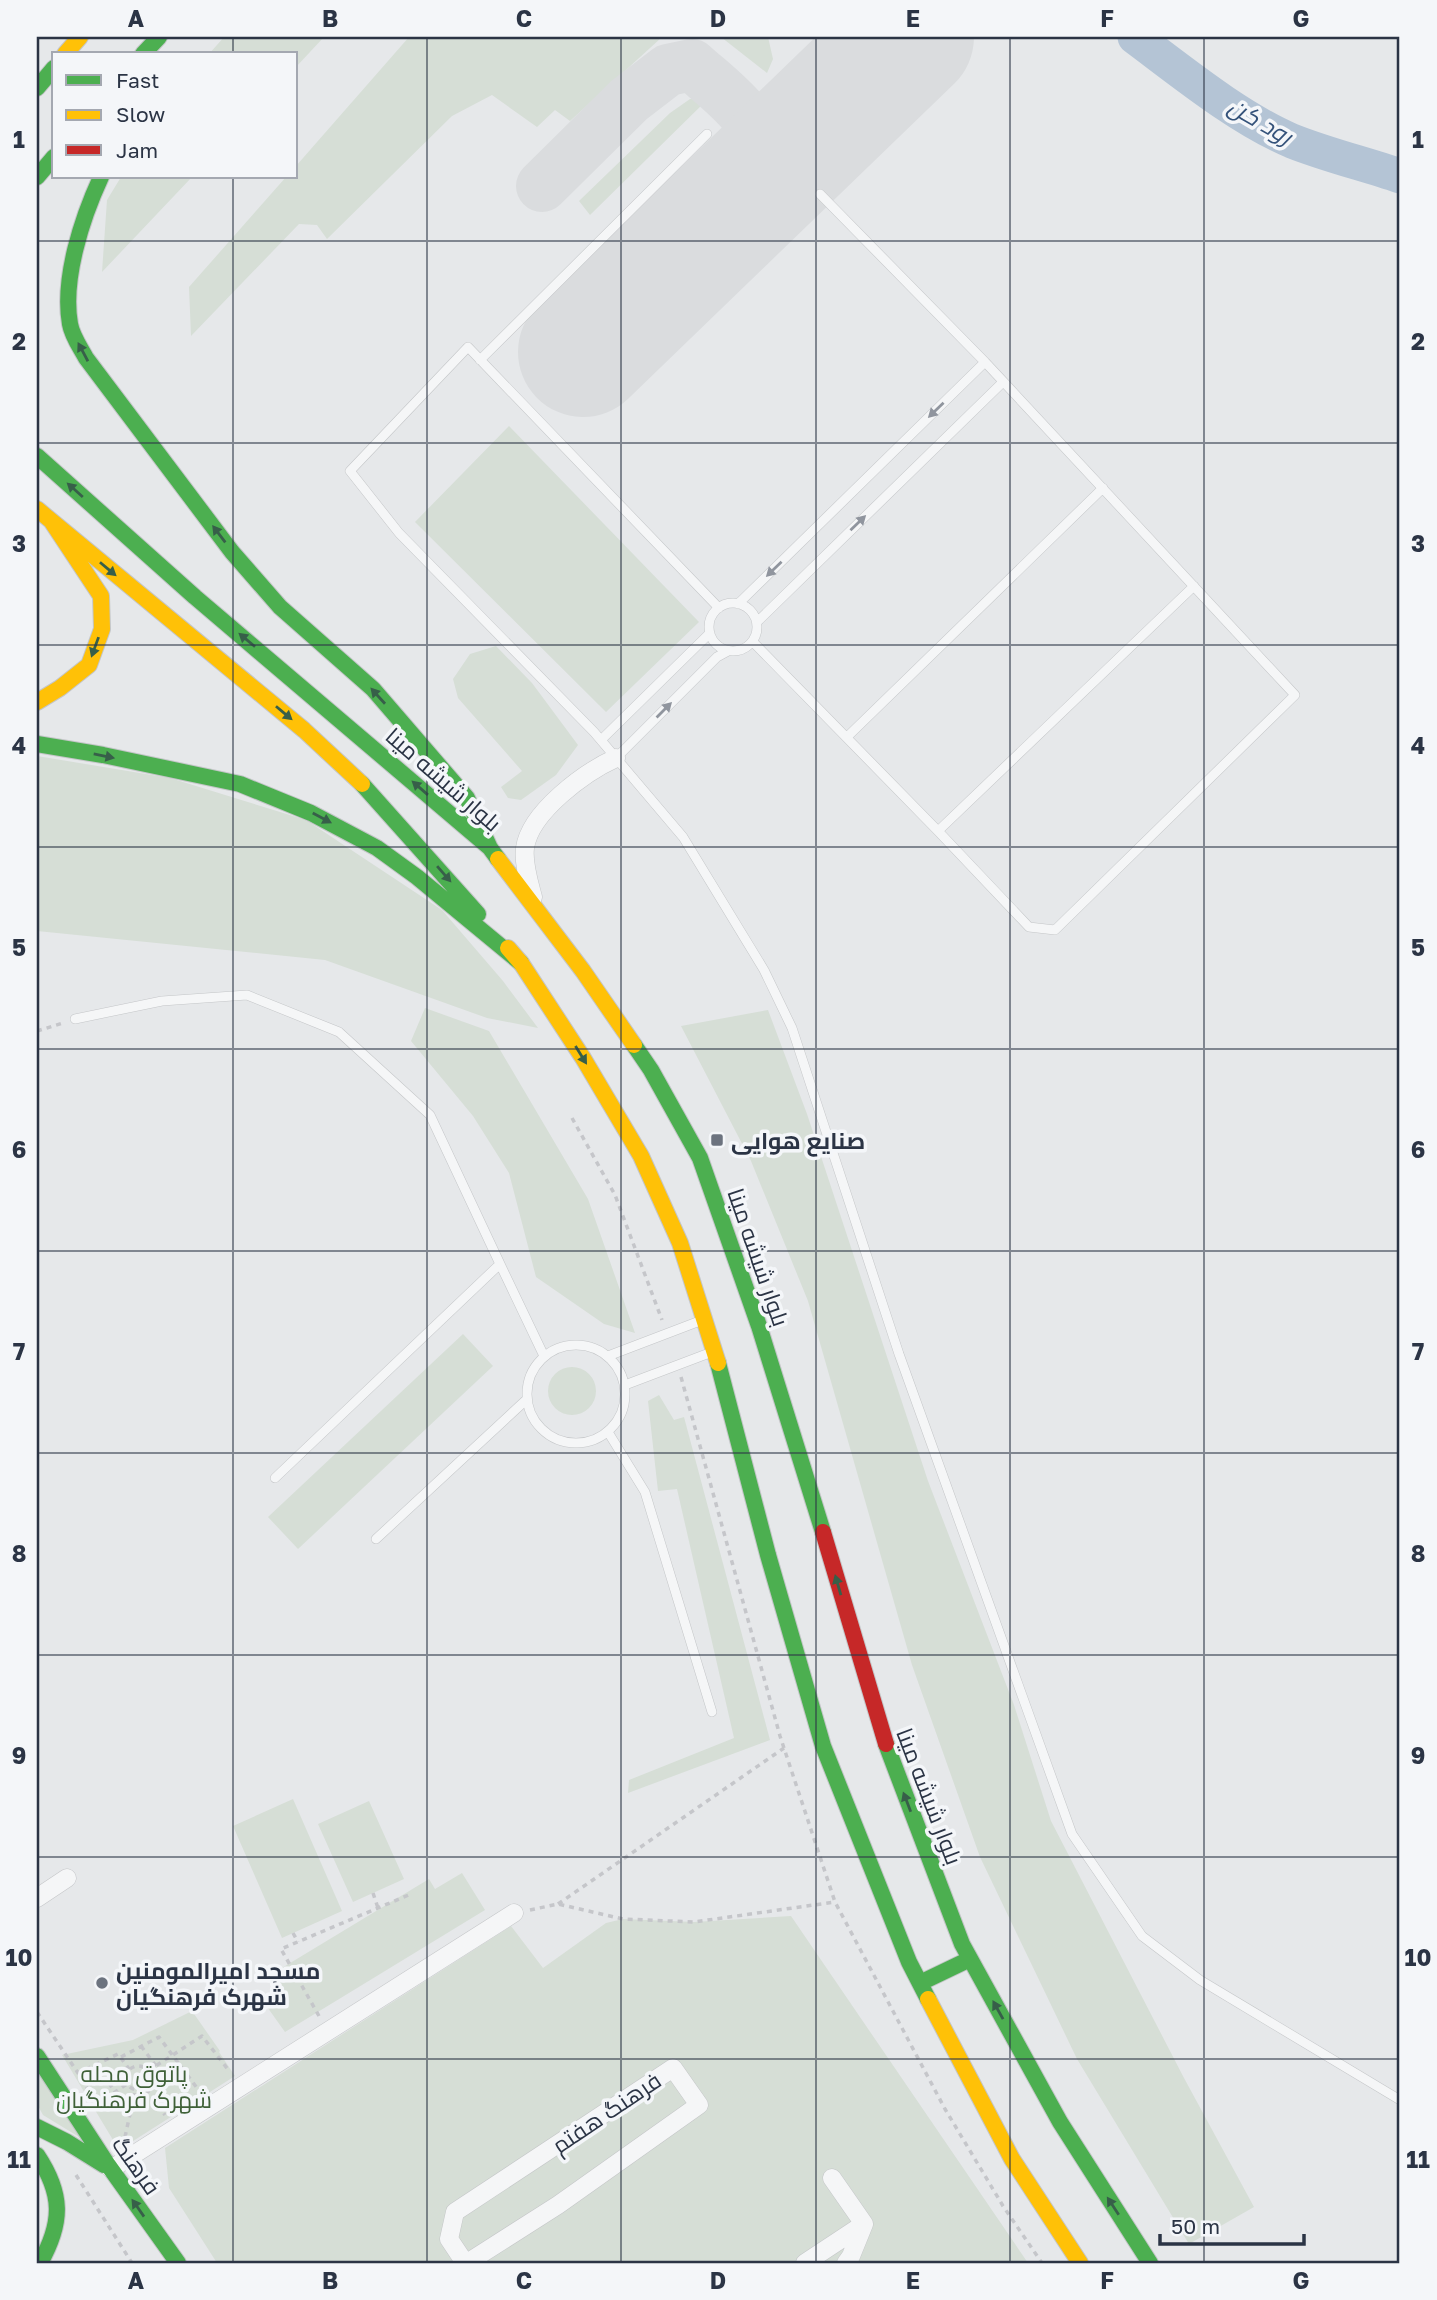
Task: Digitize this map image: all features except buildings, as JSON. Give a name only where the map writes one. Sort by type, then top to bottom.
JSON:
[{"type":"main road","points":[[67,52],[80,37]]},
{"type":"main road","points":[[148,52],[169,40]]},
{"type":"main road","points":[[37,88],[52,70]]},
{"type":"main road","points":[[37,177],[52,159]]},
{"type":"main road","points":[[100,178],[93,193],[76,249],[69,300],[70,325],[86,358],[232,552],[280,607],[373,689],[467,798],[490,848]]},
{"type":"main road","name":"بلوار شیشه مینا","points":[[37,456],[195,597],[490,848],[583,971],[651,1070],[700,1158],[763,1339],[882,1734],[961,1944],[1060,2122],[1150,2263]]},
{"type":"main road","points":[[37,509],[304,730],[363,785],[521,963],[583,1058],[640,1156],[680,1243],[715,1350],[768,1555],[823,1746],[909,1962],[1012,2159],[1080,2263]]},
{"type":"main road","points":[[37,702],[89,665],[102,629],[101,596],[52,522]]},
{"type":"main road","points":[[37,744],[240,784],[312,813],[377,848],[521,963]]},
{"type":"main road","points":[[920,1983],[970,1959]]},
{"type":"main road","name":"فرهنگ","points":[[37,2056],[174,2261]]},
{"type":"main road","points":[[37,2127],[111,2169]]},
{"type":"main road","points":[[37,2155],[47,2168],[55,2186],[59,2206],[51,2246],[40,2263]]},
{"type":"street","points":[[536,910],[528,878],[525,847],[539,815],[597,767],[616,758]]},
{"type":"street","points":[[37,1898],[67,1878]]},
{"type":"street","points":[[111,2169],[514,1913]]},
{"type":"street","name":"فرهنگ هفتم","points":[[673,2068],[699,2105],[558,2205],[466,2263],[449,2239],[455,2212],[673,2068]]},
{"type":"street","points":[[832,2178],[864,2224]]},
{"type":"street","points":[[806,2263],[864,2224]]},
{"type":"street","points":[[846,2263],[864,2224]]},
{"type":"lane","points":[[480,360],[707,134]]},
{"type":"lane","points":[[753,642],[1029,928],[1055,930],[1296,695],[985,362],[820,194]]},
{"type":"lane","points":[[719,608],[468,347],[350,471],[399,533],[601,740],[683,837],[764,970],[792,1028],[899,1354],[1072,1834],[1142,1936],[1200,1980],[1400,2100]]},
{"type":"lane","points":[[738,604],[985,362]]},
{"type":"lane","points":[[757,622],[1003,382]]},
{"type":"lane","points":[[847,737],[1102,488]]},
{"type":"lane","points":[[938,831],[1194,586]]},
{"type":"lane","points":[[616,758],[717,657],[729,651],[742,650],[753,642],[758,629],[757,622],[750,610],[731,603],[719,608],[711,619],[710,633],[716,645],[729,651]]},
{"type":"lane","points":[[601,740],[710,633]]},
{"type":"lane","points":[[75,1019],[162,1001],[247,995],[339,1032],[430,1115],[544,1356]]},
{"type":"lane","points":[[275,1478],[500,1264]]},
{"type":"lane","points":[[608,1356],[706,1319]]},
{"type":"lane","points":[[576,1344],[593,1347],[608,1356],[619,1369],[625,1385],[625,1402],[620,1418],[608,1432],[579,1444],[564,1443],[550,1437],[539,1427],[530,1415],[526,1400],[527,1385],[533,1369],[544,1356],[559,1347],[576,1344]]},
{"type":"lane","points":[[625,1385],[715,1350]]},
{"type":"lane","points":[[376,1539],[526,1400]]},
{"type":"lane","points":[[608,1432],[645,1492],[712,1712]]},
{"type":"path","points":[[37,1031],[75,1019]]},
{"type":"path","points":[[514,1913],[558,1904],[784,1748]]},
{"type":"path","points":[[373,1893],[378,1909]]},
{"type":"path","points":[[320,2018],[281,1949],[411,1894]]},
{"type":"path","points":[[558,1904],[623,1919],[694,1922],[835,1902]]},
{"type":"path","points":[[293,1933],[298,1942]]},
{"type":"path","points":[[37,2011],[90,2093]]},
{"type":"path","points":[[148,2071],[202,2036],[232,2074],[225,2078]]},
{"type":"path","points":[[120,2057],[159,2037],[201,2093],[210,2088]]},
{"type":"path","points":[[141,2046],[156,2066]]},
{"type":"path","points":[[78,2073],[118,2054],[129,2069]]},
{"type":"path","points":[[138,2066],[148,2071],[151,2078],[146,2088],[135,2090],[127,2084],[129,2069],[138,2066]]},
{"type":"path","points":[[109,2083],[115,2092]]},
{"type":"path","points":[[103,2114],[97,2104],[127,2084]]},
{"type":"path","points":[[146,2088],[166,2116]]},
{"type":"path","points":[[125,2137],[135,2090]]},
{"type":"path","points":[[115,2134],[131,2138]]},
{"type":"path","points":[[72,2170],[132,2263]]},
{"type":"green space","points":[[224,37],[324,37],[298,65],[298,52],[211,52]]},
{"type":"green space","points":[[409,37],[670,37],[661,38],[570,121],[555,110],[537,127],[492,95],[452,116],[327,239],[317,225],[299,224],[191,336],[189,287],[285,178],[298,178],[298,164]]},
{"type":"green space","points":[[721,37],[768,37],[773,59],[767,73]]},
{"type":"green space","points":[[690,99],[708,99],[590,215],[579,201],[670,113]]},
{"type":"green space","points":[[120,178],[191,178],[102,272],[107,200]]},
{"type":"green space","points":[[509,426],[699,622],[606,712],[415,522]]},
{"type":"green space","points":[[496,646],[532,683],[578,745],[556,775],[521,800],[508,798],[501,787],[522,771],[458,698],[453,679],[470,654]]},
{"type":"green space","points":[[37,756],[170,778],[306,820],[442,910],[503,981],[538,1028],[487,1018],[325,960],[37,931]]},
{"type":"green space","points":[[425,1008],[489,1031],[588,1199],[635,1333],[604,1324],[536,1277],[509,1173],[473,1116],[411,1041]]},
{"type":"green space","points":[[768,1010],[807,1114],[928,1481],[1014,1705],[1051,1821],[1254,2207],[1189,2244],[1077,2059],[980,1857],[912,1665],[808,1301],[751,1161],[681,1026]]},
{"type":"green space","points":[[463,1334],[493,1366],[298,1549],[268,1517]]},
{"type":"green space","points":[[572,1367],[589,1374],[596,1391],[589,1408],[572,1415],[555,1408],[548,1391],[555,1374]]},
{"type":"green space","points":[[659,1395],[674,1420],[684,1417],[770,1740],[628,1793],[629,1780],[734,1738],[677,1489],[658,1491],[648,1401]]},
{"type":"green space","points":[[293,1799],[342,1911],[282,1938],[233,1826]]},
{"type":"green space","points":[[369,1801],[404,1879],[353,1902],[318,1824]]},
{"type":"green space","points":[[462,1873],[485,1910],[285,2032],[265,2004],[284,1993],[272,1974],[429,1879],[435,1889]]},
{"type":"green space","points":[[791,1916],[1028,2263],[217,2263],[169,2188],[165,2148],[511,1926],[543,1968],[606,1923],[623,1919],[694,1922]]},
{"type":"green space","name":"پاتوق محله شهرک فرهنگیان","points":[[192,2011],[235,2076],[119,2150],[62,2055],[133,2040]]},
{"type":"green space","points":[[37,2065],[89,2143],[43,2115],[37,2104]]},
{"type":"waterway","name":"رود کن","points":[[1135,37],[1211,94],[1251,120],[1305,146],[1400,176]]},
{"type":"taxiway","points":[[542,186],[629,100],[668,70],[692,65],[728,96],[758,135],[762,165],[750,190]]},
{"type":"runway","points":[[583,352],[909,37]]},
{"type":"traffic: fast","points":[[145,52],[159,37]]},
{"type":"traffic: fast","points":[[37,88],[52,70]]},
{"type":"traffic: fast","points":[[37,177],[52,159]]},
{"type":"traffic: fast","points":[[101,178],[87,211],[71,269],[68,306],[76,341],[232,552],[280,607],[373,689],[467,798],[490,848]]},
{"type":"traffic: fast","points":[[37,456],[195,597],[490,848],[498,859]]},
{"type":"traffic: fast","points":[[37,744],[240,784],[311,813],[377,848],[417,877],[521,963]]},
{"type":"traffic: fast","points":[[362,784],[478,914]]},
{"type":"traffic: fast","points":[[634,1045],[700,1158],[759,1326],[823,1532]]},
{"type":"traffic: fast","points":[[718,1363],[768,1555],[823,1746],[909,1962],[928,1999]]},
{"type":"traffic: fast","points":[[886,1744],[962,1944],[1060,2122],[1150,2263]]},
{"type":"traffic: fast","points":[[920,1983],[970,1959]]},
{"type":"traffic: fast","points":[[37,2056],[108,2165],[178,2263]]},
{"type":"traffic: fast","points":[[37,2127],[104,2165]]},
{"type":"traffic: fast","points":[[37,2155],[52,2183],[57,2208],[53,2234],[40,2263]]},
{"type":"traffic: slow","points":[[67,52],[80,37]]},
{"type":"traffic: slow","points":[[37,509],[304,730],[362,784]]},
{"type":"traffic: slow","points":[[37,702],[89,665],[102,629],[101,596],[52,522]]},
{"type":"traffic: slow","points":[[498,859],[583,971],[634,1045]]},
{"type":"traffic: slow","points":[[508,948],[521,963],[583,1058],[641,1156],[680,1243],[718,1363]]},
{"type":"traffic: slow","points":[[928,1999],[1012,2159],[1080,2263]]},
{"type":"traffic: jam","points":[[823,1532],[886,1744]]},
{"type":"place","name":"صنایع هوایی","points":[[717,1140]]},
{"type":"place","name":"مسجد امیرالمومنین شهرک فرهنگیان","points":[[102,1983]]}]
